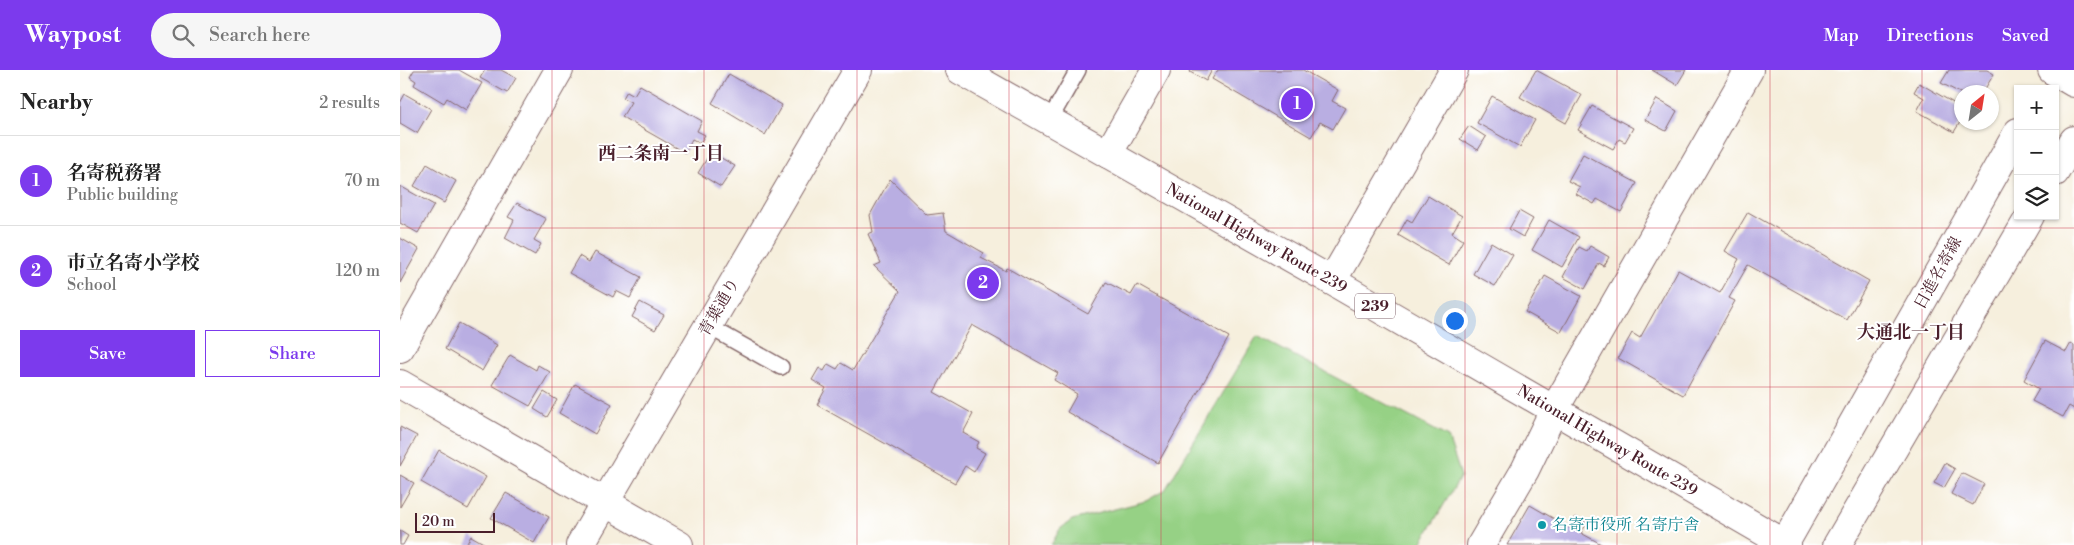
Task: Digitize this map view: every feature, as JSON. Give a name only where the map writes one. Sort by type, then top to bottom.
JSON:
[{"type":"main road","points":[[400,348],[559,70]]},
{"type":"main road","name":"青葉通り","points":[[580,545],[858,70]]},
{"type":"main road","name":"National Highway Route 239","points":[[960,70],[1332,281],[1785,545]]},
{"type":"main road","points":[[1108,154],[1156,70]]},
{"type":"main road","points":[[1332,281],[1454,70]]},
{"type":"main road","points":[[1481,545],[1525,470],[1554,410],[1749,70]]},
{"type":"main road","points":[[2044,85],[2052,70],[2074,83]]},
{"type":"main road","name":"日進名寄線","points":[[1785,545],[2014,139]]},
{"type":"main road","points":[[2059,165],[2074,140]]},
{"type":"main road","points":[[1838,545],[2028,220]]},
{"type":"main road","points":[[400,384],[679,545]]},
{"type":"lane","points":[[1049,120],[1078,70]]},
{"type":"lane","points":[[708,326],[781,367]]},
{"type":"green space","points":[[1257,336],[1448,437],[1461,476],[1420,545],[1051,545],[1060,529],[1072,520],[1146,501],[1165,490]]},
{"type":"building","points":[[414,70],[459,70],[482,83],[466,110],[447,98],[444,103],[414,85],[416,81],[410,77]]},
{"type":"building","points":[[485,70],[501,70],[516,78],[507,93],[480,78]]},
{"type":"building","points":[[1191,70],[1212,70],[1206,81],[1190,72]]},
{"type":"building","points":[[1218,70],[1303,70],[1338,90],[1332,101],[1345,108],[1333,129],[1320,122],[1311,137],[1212,79]]},
{"type":"building","points":[[1536,70],[1582,95],[1566,123],[1520,97]]},
{"type":"building","points":[[1652,70],[1686,70],[1677,85]]},
{"type":"building","points":[[1949,70],[1987,70],[1994,74],[1987,85],[1954,85],[1954,90],[1941,83]]},
{"type":"building","points":[[729,74],[782,105],[765,135],[712,103]]},
{"type":"building","points":[[1919,83],[1954,103],[1954,132],[1917,111],[1924,98],[1914,92]]},
{"type":"building","points":[[640,85],[702,121],[697,131],[705,135],[700,143],[692,139],[685,153],[622,117],[631,102],[623,98],[627,91],[634,95]]},
{"type":"building","points":[[405,94],[431,109],[417,133],[400,123],[400,103]]},
{"type":"building","points":[[1492,96],[1535,120],[1520,147],[1477,123]]},
{"type":"building","points":[[1657,99],[1677,111],[1666,131],[1645,120]]},
{"type":"building","points":[[1592,106],[1633,128],[1625,142],[1619,139],[1613,149],[1578,130]]},
{"type":"building","points":[[1469,126],[1486,137],[1478,150],[1460,139]]},
{"type":"building","points":[[711,152],[735,166],[721,187],[698,173]]},
{"type":"building","points":[[1583,154],[1637,183],[1621,212],[1597,199],[1594,204],[1576,194],[1580,187],[1568,181]]},
{"type":"building","points":[[427,164],[456,181],[444,203],[414,186]]},
{"type":"building","points":[[890,179],[927,215],[943,213],[946,231],[984,253],[981,258],[1006,271],[1007,268],[1088,314],[1106,282],[1131,295],[1137,285],[1229,337],[1158,463],[1067,412],[1077,394],[1054,380],[1058,373],[972,325],[934,392],[973,414],[963,433],[979,442],[976,448],[985,453],[974,472],[965,466],[955,483],[817,405],[826,388],[812,380],[819,368],[824,371],[828,364],[837,369],[841,363],[853,370],[900,291],[874,266],[881,263],[868,234],[873,232],[870,215]]},
{"type":"building","points":[[400,186],[434,205],[418,233],[400,223]]},
{"type":"building","points":[[1428,196],[1462,216],[1452,233],[1463,240],[1449,265],[1398,235],[1407,219],[1412,222]]},
{"type":"building","points":[[517,203],[546,219],[534,240],[541,244],[535,255],[505,238],[514,220],[508,217]]},
{"type":"building","points":[[1519,211],[1533,219],[1523,237],[1509,229]]},
{"type":"building","points":[[1748,212],[1869,281],[1847,320],[1748,265],[1729,298],[1735,301],[1683,395],[1618,358],[1632,333],[1640,338],[1678,270],[1720,293],[1739,259],[1725,251]]},
{"type":"building","points":[[1549,220],[1579,237],[1562,267],[1532,250]]},
{"type":"building","points":[[400,238],[419,249],[400,283]]},
{"type":"building","points":[[1491,242],[1513,255],[1495,286],[1473,274]]},
{"type":"building","points":[[1590,246],[1609,257],[1604,266],[1599,263],[1585,289],[1563,277],[1579,247],[1587,251]]},
{"type":"building","points":[[595,252],[641,277],[630,298],[616,291],[613,297],[569,273],[579,256],[589,262]]},
{"type":"building","points":[[1545,276],[1581,296],[1561,332],[1525,312]]},
{"type":"building","points":[[640,302],[664,315],[655,330],[632,317]]},
{"type":"building","points":[[459,323],[497,345],[482,371],[445,349]]},
{"type":"building","points":[[2045,341],[2066,352],[2071,343],[2074,345],[2074,409],[2069,406],[2063,417],[2032,401],[2039,389],[2024,380]]},
{"type":"building","points":[[510,355],[536,370],[538,365],[550,372],[530,406],[492,385]]},
{"type":"building","points":[[575,384],[612,404],[595,434],[559,413]]},
{"type":"building","points":[[544,392],[557,400],[547,417],[534,409]]},
{"type":"building","points":[[400,427],[417,436],[400,466]]},
{"type":"building","points":[[439,450],[486,477],[468,509],[421,482]]},
{"type":"building","points":[[1945,463],[1955,469],[1944,488],[1934,483]]},
{"type":"building","points":[[1962,473],[1984,484],[1973,505],[1951,494]]},
{"type":"building","points":[[400,475],[414,483],[400,507]]},
{"type":"building","points":[[506,493],[549,517],[534,543],[491,518]]},
{"type":"building","name":"名寄市役所 名寄庁舎","points":[[1530,505],[1570,528],[1576,517],[1587,523],[1581,533],[1603,545],[1507,545]]},
{"type":"building","points":[[400,531],[408,536],[403,545],[400,545]]},
{"type":"building","points":[[471,536],[487,545],[466,545]]},
{"type":"place","name":"名寄税務署","points":[[1297,104]]},
{"type":"place","name":"市立名寄小学校","points":[[983,283]]},
{"type":"place","name":"名寄市役所 名寄庁舎","points":[[1542,525]]},
{"type":"district","name":"西二条南一丁目","points":[[661,153]]},
{"type":"district","name":"大通北一丁目","points":[[1911,332]]}]
